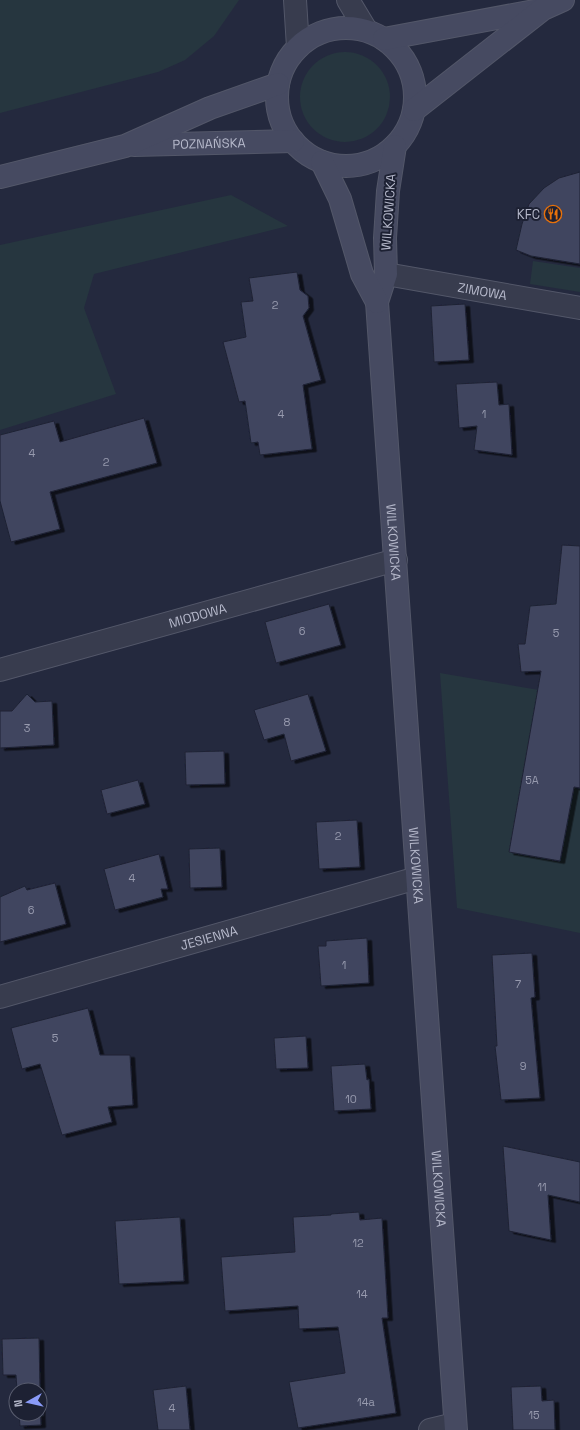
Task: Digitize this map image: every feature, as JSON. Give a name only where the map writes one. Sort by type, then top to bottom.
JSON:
[{"type":"main road","points":[[414,110],[543,9],[563,0]]},
{"type":"main road","points":[[375,35],[543,9]]},
{"type":"main road","points":[[352,28],[375,35],[399,53],[410,70],[415,89],[414,110],[408,129],[395,146],[380,158],[362,165],[342,166],[322,162],[306,154],[293,141],[279,114],[277,99],[278,84],[283,70],[289,58],[298,47],[310,38],[330,30],[352,28]]},
{"type":"main road","name":"POZNAŃSKA","points":[[0,177],[125,146],[210,108],[278,84]]},
{"type":"main road","name":"POZNAŃSKA","points":[[125,146],[293,141]]},
{"type":"main road","name":"WILKOWICKA","points":[[395,146],[388,190],[385,238],[386,274],[377,302],[456,1427]]},
{"type":"main road","name":"WILKOWICKA","points":[[322,162],[340,199],[362,274],[377,302]]},
{"type":"street","points":[[295,0],[298,47]]},
{"type":"street","points":[[348,0],[375,35]]},
{"type":"street","name":"ZIMOWA","points":[[386,274],[580,308]]},
{"type":"street","name":"MIODOWA","points":[[0,670],[396,560]]},
{"type":"street","name":"JESIENNA","points":[[0,996],[417,878]]},
{"type":"street","points":[[430,1430],[456,1427]]},
{"type":"shaded area","points":[[0,0],[239,0],[214,36],[185,60],[158,72],[0,113]]},
{"type":"shaded area","points":[[345,52],[362,56],[377,65],[386,80],[390,97],[386,114],[377,129],[362,138],[345,142],[328,138],[313,129],[304,114],[300,97],[304,80],[313,65],[328,56]]},
{"type":"shaded area","points":[[231,195],[288,226],[94,274],[84,308],[116,394],[0,430],[0,245]]},
{"type":"shaded area","points":[[533,261],[580,268],[580,292],[530,284]]},
{"type":"shaded area","points":[[440,673],[580,697],[580,933],[457,908]]},
{"type":"building","name":"KFC","points":[[580,172],[580,264],[531,256],[516,250],[522,224],[529,204],[544,188],[559,178]]},
{"type":"building","points":[[297,272],[300,290],[308,296],[309,308],[303,316],[321,380],[303,385],[312,449],[260,455],[258,442],[251,443],[245,401],[239,402],[223,342],[246,337],[241,302],[253,301],[249,278]]},
{"type":"building","points":[[465,304],[469,360],[434,362],[431,306]]},
{"type":"building","points":[[497,382],[499,405],[509,404],[512,455],[474,450],[477,426],[459,428],[456,384]]},
{"type":"building","points":[[144,418],[157,463],[50,492],[60,529],[11,542],[0,501],[0,435],[54,421],[60,442]]},
{"type":"building","points":[[562,545],[580,546],[580,788],[574,787],[560,861],[509,852],[541,671],[521,672],[518,644],[525,644],[530,606],[556,604]]},
{"type":"building","points":[[329,604],[341,645],[276,663],[265,622]]},
{"type":"building","points":[[27,694],[35,702],[52,701],[54,745],[0,748],[0,711],[12,711]]},
{"type":"building","points":[[308,694],[326,751],[291,761],[284,734],[264,740],[254,710]]},
{"type":"building","points":[[224,751],[225,784],[186,785],[185,752]]},
{"type":"building","points":[[138,780],[145,804],[107,814],[101,790]]},
{"type":"building","points":[[357,820],[360,867],[319,869],[316,822]]},
{"type":"building","points":[[220,848],[222,887],[190,888],[189,849]]},
{"type":"building","points":[[159,854],[168,889],[161,889],[163,897],[115,910],[104,869]]},
{"type":"building","points":[[55,883],[66,924],[0,942],[0,897],[25,886],[27,890]]},
{"type":"building","points":[[367,938],[369,983],[321,986],[318,946],[326,946],[326,941]]},
{"type":"building","points":[[532,953],[535,997],[531,998],[540,1098],[501,1100],[495,1046],[497,1046],[492,955]]},
{"type":"building","points":[[88,1008],[100,1055],[130,1055],[133,1105],[108,1107],[112,1122],[62,1135],[40,1064],[22,1069],[11,1028]]},
{"type":"building","points":[[306,1036],[308,1068],[276,1069],[274,1038]]},
{"type":"building","points":[[365,1064],[367,1080],[369,1079],[371,1109],[334,1111],[331,1066]]},
{"type":"building","points":[[503,1146],[580,1162],[580,1202],[548,1195],[551,1240],[509,1231]]},
{"type":"building","points":[[359,1212],[360,1220],[382,1218],[388,1318],[382,1318],[396,1413],[298,1428],[289,1382],[345,1373],[338,1327],[299,1329],[298,1306],[225,1311],[221,1257],[295,1252],[293,1217]]},
{"type":"building","points":[[180,1217],[184,1281],[119,1284],[115,1221]]},
{"type":"building","points":[[39,1338],[40,1382],[16,1382],[16,1375],[3,1375],[2,1339]]},
{"type":"building","points":[[186,1386],[190,1430],[158,1430],[153,1390]]},
{"type":"building","points":[[541,1386],[542,1401],[554,1400],[555,1430],[513,1430],[511,1387]]},
{"type":"building","points":[[20,1422],[41,1422],[41,1425],[20,1426]]},
{"type":"place","name":"KFC","points":[[553,214]]}]
